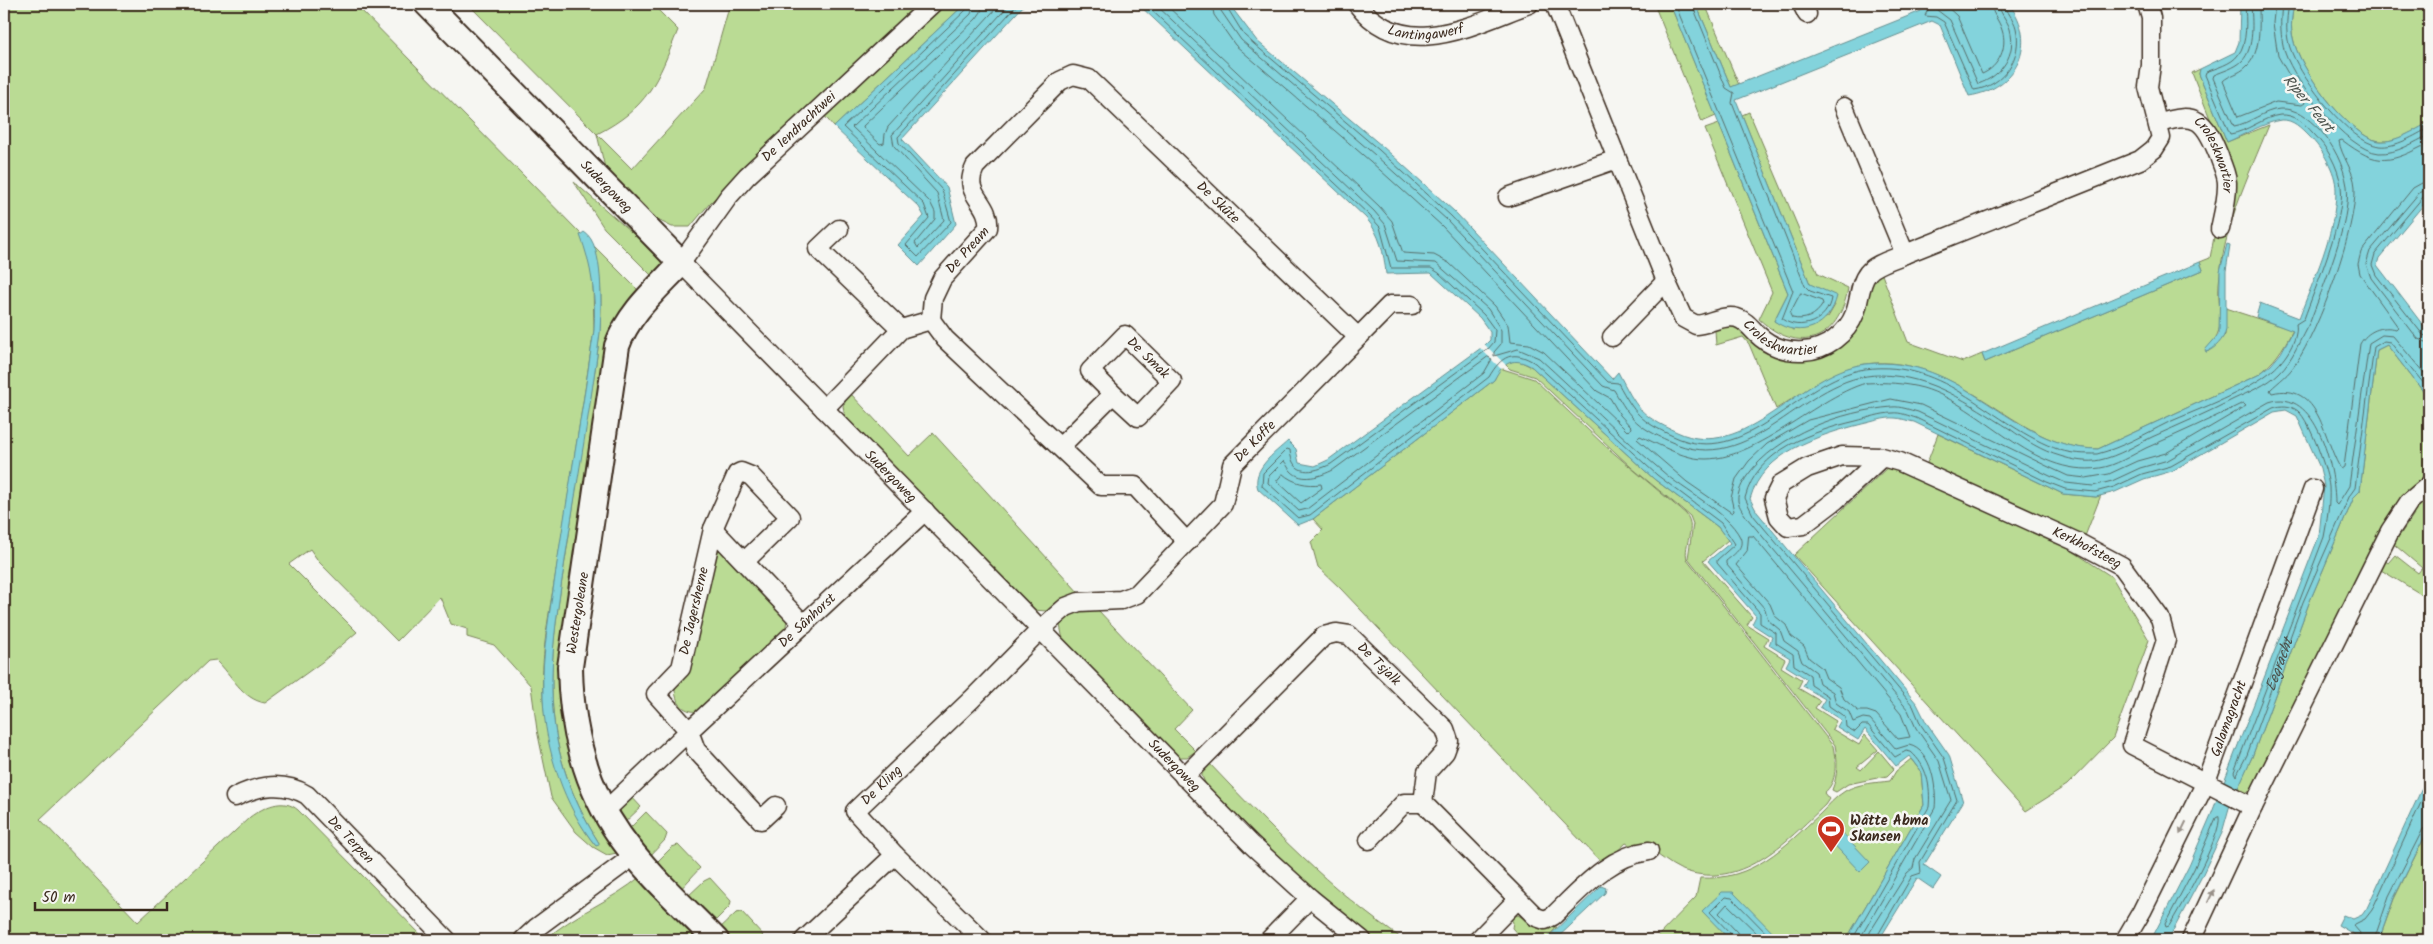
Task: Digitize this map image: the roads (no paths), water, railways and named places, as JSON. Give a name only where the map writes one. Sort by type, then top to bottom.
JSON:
[{"type":"street","name":"Sudergoweg","points":[[427,4],[1252,846],[1310,898],[1362,940]]},
{"type":"street","name":"De Iendrachtwei","points":[[681,263],[747,176],[932,4]]},
{"type":"street","name":"Lantingawerf","points":[[1357,4],[1378,24],[1401,33],[1426,37],[1453,32],[1529,4]]},
{"type":"street","name":"Croleskwartier","points":[[1554,4],[1679,312],[1690,323],[1704,324],[1727,317],[1736,317],[1768,342],[1779,348],[1803,352],[1826,345],[1844,332],[1855,312],[1864,279],[1869,272],[1905,254],[2140,160],[2154,150],[2161,138],[2148,87],[2151,65],[2151,18],[2147,4]]},
{"type":"street","name":"De Pream","points":[[931,320],[933,298],[942,279],[988,228],[989,219],[985,208],[972,192],[970,176],[975,167],[1060,81],[1073,75]]},
{"type":"street","name":"De Skûte","points":[[1073,75],[1089,79],[1358,337]]},
{"type":"street","points":[[1844,107],[1905,254]]},
{"type":"street","name":"Croleskwartier","points":[[2158,124],[2183,118],[2196,120],[2209,131],[2228,185],[2220,229]]},
{"type":"street","points":[[1508,197],[1617,159]]},
{"type":"street","points":[[839,229],[818,249],[901,329]]},
{"type":"street","name":"Westergoleane","points":[[681,263],[633,315],[624,329],[618,346],[570,667],[570,696],[576,736],[588,773],[605,811],[620,836],[635,855],[716,940]]},
{"type":"street","points":[[1612,337],[1666,281]]},
{"type":"street","name":"De Koffe","points":[[1040,630],[1066,607],[1079,602],[1121,600],[1137,594],[1223,504],[1232,465],[1390,305],[1412,305]]},
{"type":"street","points":[[824,409],[901,329],[931,320],[945,339],[1101,486],[1134,486],[1187,542]]},
{"type":"street","name":"De Smak","points":[[1125,335],[1172,381],[1138,417],[1114,394],[1090,371],[1125,335]]},
{"type":"street","points":[[1060,446],[1114,394]]},
{"type":"street","name":"Kerkhofsteeg","points":[[1882,457],[1836,500],[1804,525],[1788,527],[1779,517],[1774,498],[1782,484],[1807,468],[1842,456],[1882,457],[1900,462],[2077,542],[2122,566],[2160,618],[2166,640],[2132,745],[2245,803]]},
{"type":"street","name":"De Jagersherne","points":[[689,731],[656,694],[681,668],[713,529],[737,474],[745,472],[790,517],[745,561]]},
{"type":"street","points":[[2191,940],[2245,803],[2398,519],[2409,502],[2429,485]]},
{"type":"street","name":"Galamagracht","points":[[2125,940],[2211,787],[2313,489]]},
{"type":"street","name":"De Sânhorst","points":[[605,811],[925,511]]},
{"type":"street","points":[[713,529],[804,625]]},
{"type":"street","name":"De Kling","points":[[895,855],[855,811],[972,700],[1040,630]]},
{"type":"street","name":"De Tsjalk","points":[[1184,777],[1324,636],[1336,633],[1349,635],[1445,729],[1449,741],[1445,752],[1427,772],[1423,803]]},
{"type":"street","points":[[689,731],[696,750],[761,820],[776,806]]},
{"type":"street","name":"De Terpen","points":[[235,797],[254,788],[267,786],[296,788],[307,795],[447,940]]},
{"type":"street","points":[[1369,840],[1404,804],[1423,803],[1536,917],[1545,920],[1553,916],[1600,871],[1636,853],[1649,851]]},
{"type":"street","points":[[523,940],[536,928],[635,855]]},
{"type":"street","points":[[804,940],[895,855],[982,940]]},
{"type":"street","points":[[1269,940],[1310,898]]},
{"type":"street","points":[[1478,940],[1518,899]]},
{"type":"water","points":[[965,4],[1025,4],[902,139],[947,187],[956,224],[919,266],[898,245],[924,216],[919,207],[834,127]]},
{"type":"water","points":[[1138,4],[1229,4],[1257,41],[1382,146],[1455,212],[1612,379],[1618,372],[1640,409],[1654,421],[1664,426],[1702,439],[1726,436],[1749,427],[1817,382],[1841,371],[1865,364],[1900,364],[1932,372],[1960,386],[2038,434],[2067,445],[2098,449],[2258,375],[2271,365],[2281,353],[2293,331],[2256,317],[2260,303],[2299,318],[2328,239],[2335,206],[2336,190],[2334,175],[2319,147],[2300,127],[2293,123],[2285,120],[2275,121],[2227,142],[2199,74],[2200,69],[2235,52],[2239,42],[2240,4],[2294,4],[2292,34],[2304,66],[2314,82],[2340,114],[2367,137],[2379,141],[2392,140],[2429,123],[2429,198],[2379,258],[2377,265],[2429,333],[2429,399],[2387,345],[2377,350],[2360,491],[2354,497],[2309,603],[2252,757],[2229,808],[2222,833],[2201,878],[2168,940],[2151,940],[2189,866],[2211,815],[2319,536],[2324,486],[2320,468],[2297,416],[2286,410],[2274,412],[2172,471],[2096,497],[2063,494],[1914,422],[1897,418],[1862,424],[1811,440],[1795,448],[1767,469],[1757,483],[1750,499],[1757,512],[1917,704],[1926,722],[1949,755],[1963,802],[1924,865],[1941,877],[1933,889],[1917,878],[1879,940],[1846,940],[1924,805],[1921,772],[1909,756],[1896,766],[1865,729],[1858,740],[1837,727],[1841,720],[1820,707],[1825,699],[1803,686],[1807,679],[1786,666],[1790,658],[1769,645],[1772,637],[1752,624],[1756,616],[1708,561],[1730,543],[1718,527],[1654,479],[1532,367],[1520,362],[1505,365],[1494,380],[1313,519],[1298,525],[1258,489],[1258,475],[1261,468],[1288,441],[1296,449],[1299,463],[1315,466],[1328,460],[1485,345],[1490,340],[1490,332],[1480,318],[1431,273],[1386,274],[1380,244],[1375,231],[1366,218]]},
{"type":"water","points":[[1670,4],[1696,4],[1731,87],[1921,11],[1927,4],[2009,4],[2018,19],[2022,34],[2022,48],[2018,62],[2011,74],[2000,84],[1986,92],[1969,96],[1940,25],[1932,21],[1736,100],[1810,284],[1837,296],[1828,315],[1821,322],[1813,327],[1794,329],[1784,327],[1774,321],[1788,293]]},
{"type":"water","points":[[584,232],[591,239],[599,263],[601,295],[600,333],[556,626],[552,698],[556,733],[564,769],[578,805],[599,843],[596,846],[574,814],[558,776],[548,737],[543,698],[547,630],[594,330],[592,282],[588,258],[580,235]]},
{"type":"water","points":[[2227,244],[2230,245],[2226,271],[2226,330],[2219,343],[2213,349],[2206,352],[2205,350],[2219,334],[2220,271]]},
{"type":"water","points":[[2200,262],[2203,270],[1985,362],[1982,354]]},
{"type":"water","points":[[2429,773],[2429,828],[2394,898],[2379,940],[2353,940],[2355,935],[2338,925],[2343,915],[2353,919],[2362,915],[2367,908]]},
{"type":"water","points":[[1836,826],[1870,862],[1860,872],[1826,836]]},
{"type":"water","points":[[1601,886],[1606,888],[1605,893],[1555,940],[1545,940]]},
{"type":"water","points":[[1722,892],[1733,892],[1780,940],[1730,940],[1702,911]]},
{"type":"place","name":"Wâtte Abma Skansen","points":[[1831,853]]},
{"type":"water label","name":"Riper Feart","points":[[2308,104]]},
{"type":"water label","name":"Eegracht","points":[[2278,664]]}]
